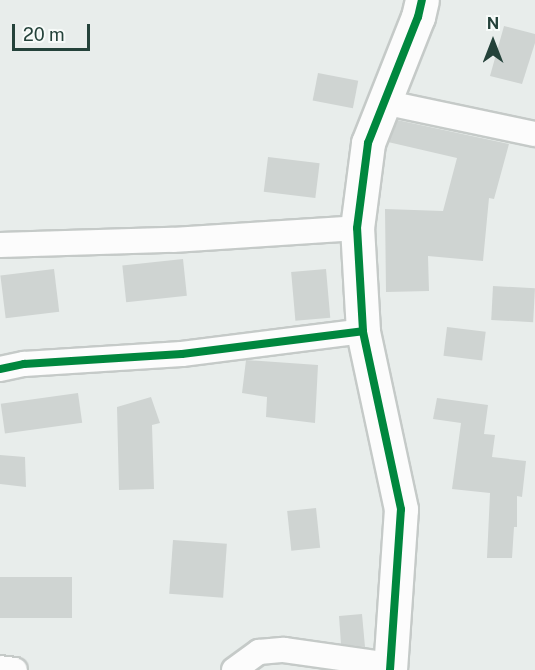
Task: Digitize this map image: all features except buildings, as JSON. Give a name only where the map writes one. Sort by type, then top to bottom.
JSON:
[{"type":"street","points":[[234,670],[259,652],[284,650],[391,667],[401,509],[363,332],[357,228],[368,143],[418,17],[422,0]]},
{"type":"street","points":[[383,102],[535,134]]},
{"type":"street","points":[[0,246],[173,240],[357,228]]},
{"type":"street","points":[[0,369],[24,364],[182,354],[363,332]]},
{"type":"street","points":[[0,668],[15,670]]},
{"type":"cycle path","points":[[390,670],[401,509],[363,331],[357,228],[368,143],[418,17],[422,0]]},
{"type":"cycle path","points":[[0,369],[24,364],[182,354],[363,331]]}]
